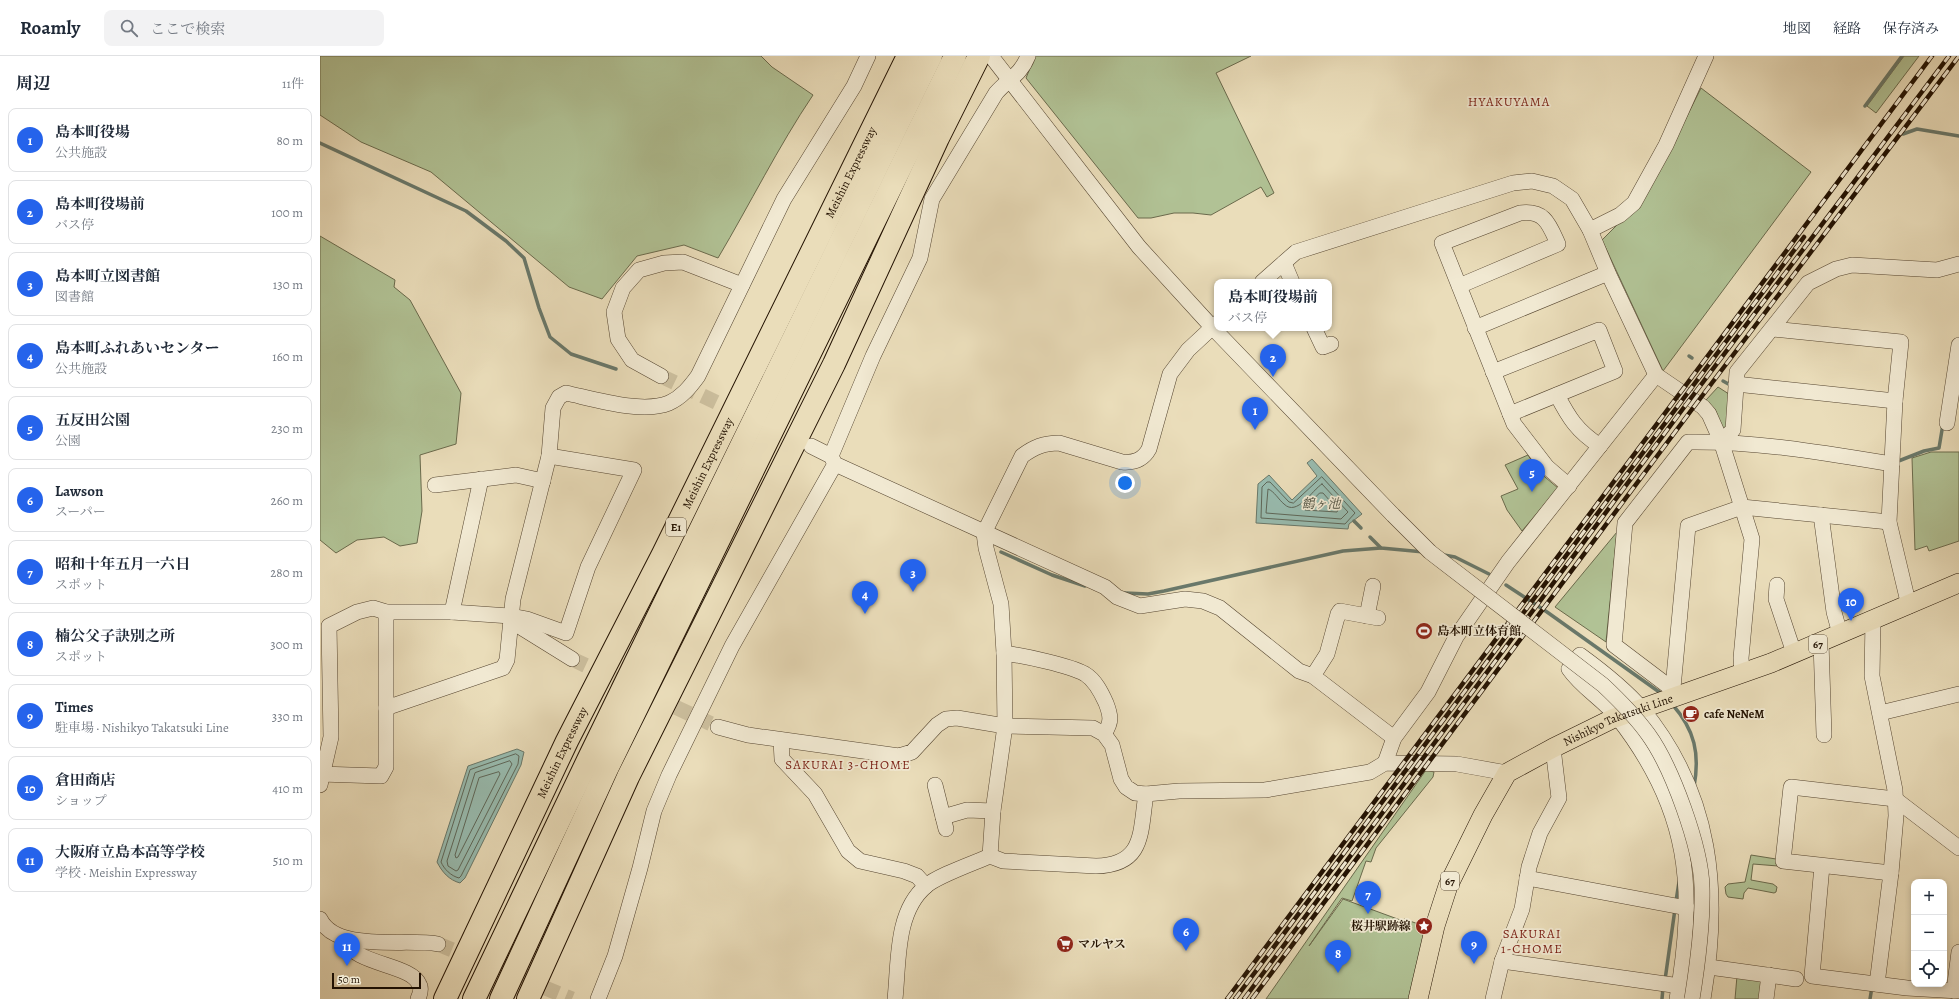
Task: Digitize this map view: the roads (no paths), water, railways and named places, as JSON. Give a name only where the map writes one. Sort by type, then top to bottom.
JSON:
[{"type":"highway","name":"Meishin Expressway","points":[[445,999],[567,741],[663,554],[908,56]]},
{"type":"highway","name":"Meishin Expressway","points":[[474,999],[588,760],[931,56]]},
{"type":"highway","points":[[501,999],[607,769],[956,56]]},
{"type":"highway","points":[[528,999],[628,777],[834,364],[938,138],[979,56]]},
{"type":"main road","name":"Nishikyo Takatsuki Line","points":[[1507,773],[1553,748],[1617,717],[1641,709],[1671,695],[1794,654],[1909,606],[1959,583]]},
{"type":"main road","name":"67","points":[[1418,999],[1435,926],[1448,886],[1483,815],[1507,773]]},
{"type":"street","points":[[386,708],[503,668],[507,660],[513,599],[549,456],[554,408],[559,397],[566,393],[638,406],[656,406],[669,402],[686,392],[698,376],[784,199],[854,86],[868,56]]},
{"type":"street","points":[[990,56],[1138,247],[1214,324]]},
{"type":"street","points":[[598,999],[615,956],[640,868],[654,811],[669,775],[732,646],[833,460],[873,356],[920,258],[932,199],[996,93],[1009,80],[1020,72],[1028,56]]},
{"type":"street","points":[[1590,230],[1620,215],[1634,203],[1666,145],[1706,56]]},
{"type":"street","points":[[1265,279],[1296,252],[1513,183],[1532,181],[1553,186],[1572,199],[1590,230],[1608,273],[1656,375],[1703,407],[1709,414],[1721,441],[1752,539],[1741,658],[1742,672]]},
{"type":"street","points":[[1459,286],[1558,244],[1548,222],[1540,215],[1529,212],[1520,213],[1442,244],[1514,424],[1547,467],[1569,486]]},
{"type":"street","points":[[661,376],[632,360],[618,339],[614,312],[623,288],[640,270],[664,263],[683,262],[742,285]]},
{"type":"street","points":[[1284,263],[1291,279]]},
{"type":"street","points":[[1721,441],[1733,430],[1737,372],[1773,329],[1808,283],[1836,269],[1852,265],[1937,270],[1959,264]]},
{"type":"street","points":[[1475,328],[1608,273]]},
{"type":"street","points":[[990,856],[993,811],[1006,726],[1001,604],[986,548],[984,533],[1022,456],[1033,448],[1048,443],[1059,443],[1122,462],[1131,462],[1146,455],[1150,446],[1170,374],[1188,350],[1214,326]]},
{"type":"street","points":[[1773,329],[1901,342],[1895,401],[1889,522],[1909,606]]},
{"type":"street","points":[[1493,372],[1599,330],[1615,371],[1510,414]]},
{"type":"street","points":[[1221,331],[1393,515],[1430,552],[1603,685],[1627,707],[1649,736],[1678,791],[1700,870],[1702,886],[1701,936],[1692,999]]},
{"type":"street","points":[[1315,331],[1323,348]]},
{"type":"street","points":[[1947,423],[1959,345]]},
{"type":"street","points":[[1385,763],[1394,738],[1428,692],[1456,637],[1508,562],[1656,375]]},
{"type":"street","points":[[1736,384],[1895,401]]},
{"type":"street","points":[[1557,395],[1565,412],[1578,430],[1600,446]]},
{"type":"street","points":[[1671,695],[1614,645],[1625,523],[1688,442],[1721,441],[1828,454],[1892,464]]},
{"type":"street","points":[[811,446],[833,460],[1140,606],[1185,599],[1203,601],[1220,608],[1299,671],[1313,676],[1394,738]]},
{"type":"street","points":[[386,612],[386,767],[381,776],[321,778],[330,737],[324,627],[357,612],[372,608],[386,612],[452,612],[511,616],[527,619],[566,633],[588,567],[634,470],[549,456]]},
{"type":"street","points":[[435,485],[516,475],[543,481]]},
{"type":"street","points":[[452,612],[481,479]]},
{"type":"street","points":[[1671,695],[1688,526],[1742,507],[1889,522]]},
{"type":"street","points":[[1821,515],[1834,612],[1840,634]]},
{"type":"street","points":[[1777,585],[1776,599],[1794,654]]},
{"type":"street","points":[[1313,676],[1327,654],[1338,614],[1344,611],[1372,617],[1373,586]]},
{"type":"street","points":[[511,616],[522,628],[572,659]]},
{"type":"street","points":[[1873,620],[1872,676],[1895,799],[1896,816],[1891,873],[1877,984]]},
{"type":"street","points":[[1821,642],[1824,735]]},
{"type":"street","points":[[1004,653],[1072,669],[1085,674],[1096,684],[1111,718],[1110,725],[1104,734]]},
{"type":"street","points":[[1502,961],[1679,993],[1685,949],[1687,908],[1682,852],[1669,805],[1645,758],[1617,717],[1569,669],[1580,655],[1614,682],[1641,709],[1663,739],[1679,767],[1699,817],[1706,848],[1711,882],[1712,904],[1708,967],[1703,999]]},
{"type":"street","points":[[1880,713],[1959,694]]},
{"type":"street","points":[[718,727],[748,735],[899,756],[912,752],[937,725],[946,718],[957,718],[1006,726],[1093,728],[1104,734],[1112,745],[1121,779],[1126,787],[1135,793],[1146,794],[1179,791],[1265,790],[1370,772],[1385,763],[1457,764],[1507,773]]},
{"type":"street","points":[[781,740],[782,759],[815,794],[848,851],[860,861],[904,871],[917,876],[926,886]]},
{"type":"street","points":[[1493,999],[1502,961],[1522,909],[1527,878],[1540,833],[1559,798],[1553,748]]},
{"type":"street","points":[[935,785],[945,823],[967,810],[993,811]]},
{"type":"street","points":[[1891,873],[1783,861],[1791,787],[1895,799],[1959,848]]},
{"type":"street","points":[[895,999],[902,930],[914,900],[926,886],[990,856],[1003,861],[1096,866],[1122,862],[1133,853],[1138,844],[1146,794]]},
{"type":"street","points":[[1822,866],[1812,976],[1877,984],[1907,993],[1956,991],[1959,952]]},
{"type":"street","points":[[1527,878],[1687,908]]},
{"type":"street","points":[[320,919],[330,932],[344,939],[363,941],[424,942],[438,944]]},
{"type":"street","points":[[344,939],[346,945],[362,956],[412,976],[419,983],[420,990],[418,999]]},
{"type":"street","points":[[1708,967],[1796,979]]},
{"type":"street","points":[[1766,999],[1769,975]]},
{"type":"water","name":"鶴ヶ池","points":[[1312,459],[1362,514],[1349,524],[1348,529],[1256,523],[1258,484],[1269,475],[1292,500],[1317,476],[1307,463]]},
{"type":"water","points":[[517,749],[524,752],[521,765],[465,878],[460,883],[456,882],[446,875],[437,862],[468,766]]},
{"type":"waterway","points":[[1865,106],[1902,56]]},
{"type":"waterway","points":[[1903,134],[1917,129],[1959,136]]},
{"type":"waterway","points":[[320,143],[466,211],[506,241],[524,258],[539,308],[550,337],[571,354],[616,369]]},
{"type":"waterway","points":[[1723,381],[1732,386]]},
{"type":"waterway","points":[[1896,462],[1924,451],[1939,448],[1943,424]]},
{"type":"waterway","points":[[1354,521],[1361,528]]},
{"type":"waterway","points":[[1370,537],[1381,548],[1424,552]]},
{"type":"waterway","points":[[1125,593],[1148,594],[1343,551],[1381,548]]},
{"type":"waterway","points":[[1001,552],[1052,575],[1085,586]]},
{"type":"waterway","points":[[1444,555],[1455,557],[1489,574]]},
{"type":"waterway","points":[[1506,585],[1547,612],[1662,694]]},
{"type":"waterway","points":[[1672,704],[1686,723],[1694,743],[1696,753],[1696,775],[1694,787]]},
{"type":"waterway","points":[[1676,901],[1679,882]]},
{"type":"waterway","points":[[1665,980],[1675,909]]},
{"type":"waterway","points":[[1870,999],[1872,987]]},
{"type":"waterway","points":[[1662,999],[1663,988]]},
{"type":"tunnel","points":[[661,376],[741,414]]},
{"type":"tunnel","points":[[572,659],[718,727]]},
{"type":"tunnel","points":[[438,944],[572,999]]},
{"type":"railway","points":[[1227,999],[1932,56]]},
{"type":"railway","points":[[1244,999],[1685,406],[1949,56]]},
{"type":"railway","points":[[1252,999],[1690,412],[1959,56]]},
{"type":"railway","points":[[1235,999],[1804,237]]},
{"type":"place","name":"島本町役場前","points":[[1273,377]]},
{"type":"place","name":"島本町役場","points":[[1255,430]]},
{"type":"place","name":"五反田公園","points":[[1532,492]]},
{"type":"place","name":"島本町立図書館","points":[[913,592]]},
{"type":"place","name":"島本町ふれあいセンター","points":[[865,614]]},
{"type":"place","name":"倉田商店","points":[[1851,621]]},
{"type":"place","name":"島本町立体育館","points":[[1424,631]]},
{"type":"place","name":"cafe NeNeM","points":[[1691,714]]},
{"type":"place","name":"昭和十年五月一六日","points":[[1368,914]]},
{"type":"place","name":"桜井駅跡線","points":[[1424,926]]},
{"type":"place","name":"マルヤス","points":[[1065,944]]},
{"type":"place","name":"Lawson","points":[[1186,951]]},
{"type":"place","name":"Times","points":[[1474,964]]},
{"type":"place","name":"大阪府立島本高等学校","points":[[347,966]]},
{"type":"place","name":"楠公父子訣別之所","points":[[1338,973]]},
{"type":"district","name":"HYAKUYAMA","points":[[1509,101]]},
{"type":"district","name":"SAKURAI 3-CHOME","points":[[848,764]]},
{"type":"district","name":"SAKURAI 1-CHOME","points":[[1532,940]]}]
